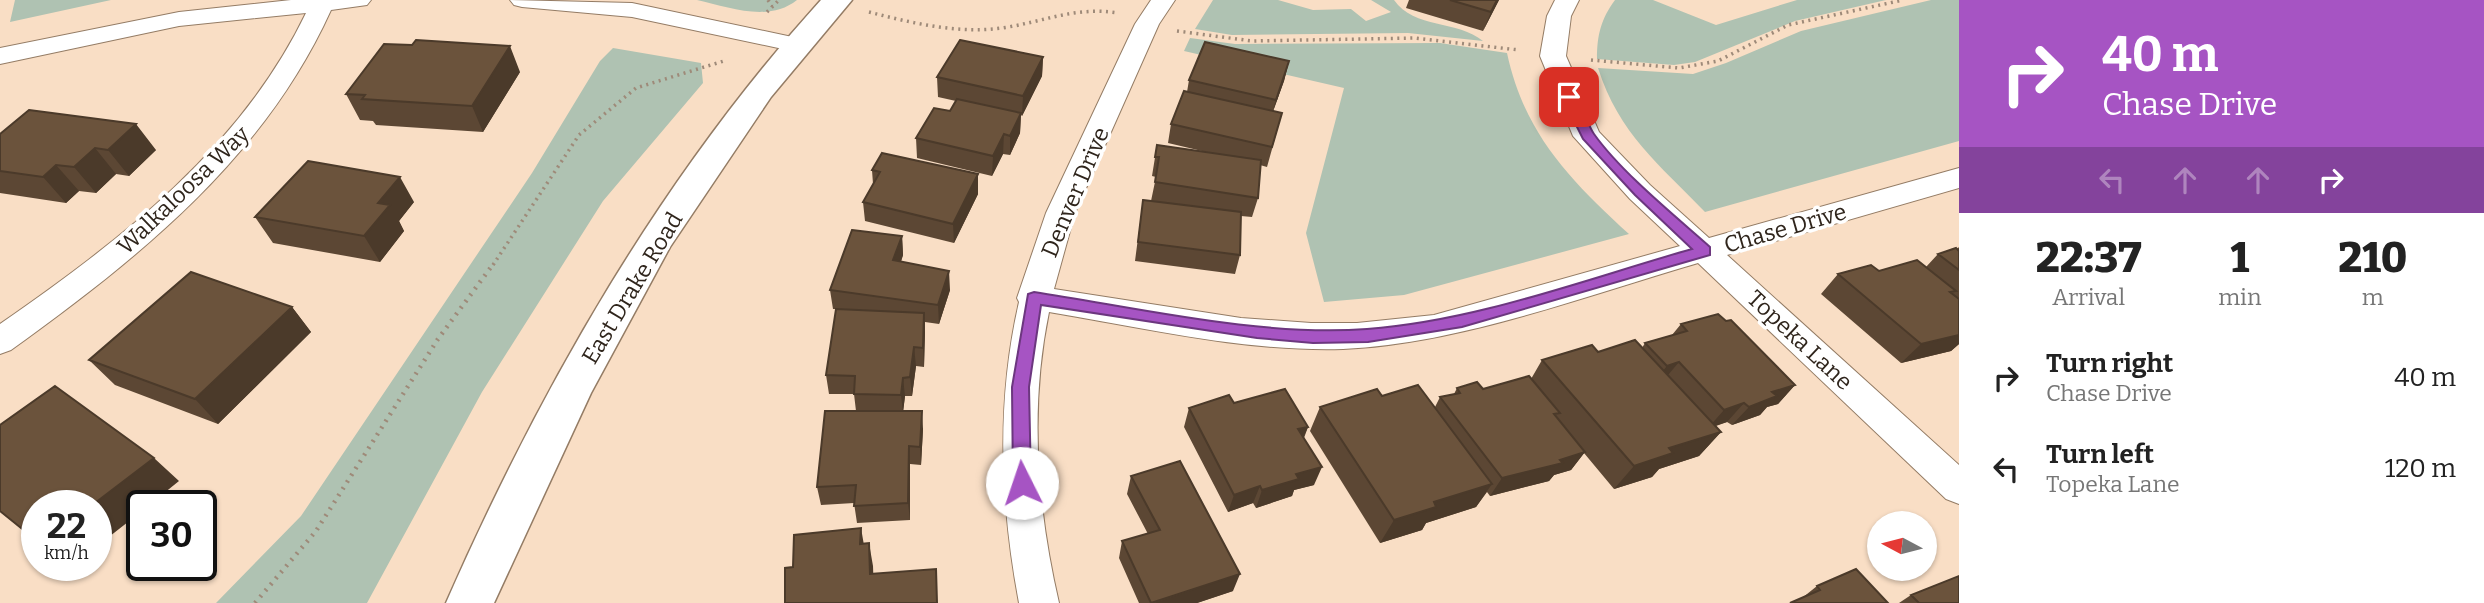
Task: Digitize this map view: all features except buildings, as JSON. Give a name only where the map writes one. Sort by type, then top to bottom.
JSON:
[{"type":"main road","name":"East Drake Road","points":[[470,603],[571,391],[635,275],[713,156],[797,45],[853,6]]},
{"type":"street","points":[[0,56],[153,24],[323,2],[359,0]]},
{"type":"street","points":[[522,0],[632,10],[797,45]]},
{"type":"street","name":"Topeka Lane","points":[[1567,0],[1559,16],[1553,56],[1587,136],[1640,192],[1959,488]]},
{"type":"street","name":"Walkaloosa Way","points":[[0,341],[142,236],[203,177],[251,125],[283,80],[323,2]]},
{"type":"street","name":"Denver Drive","points":[[1039,603],[1032,576],[1020,460],[1021,387],[1034,298],[1054,229],[1147,24],[1168,15]]},
{"type":"street","name":"Chase Drive","points":[[1034,298],[1257,332],[1313,336],[1368,335],[1462,321],[1959,178]]},
{"type":"path","points":[[768,0],[772,6],[779,0]]},
{"type":"path","points":[[1582,59],[1679,68],[1718,61],[1788,25],[1903,0]]},
{"type":"path","points":[[853,6],[934,27],[968,29],[1024,24],[1084,8],[1125,16]]},
{"type":"path","points":[[1168,15],[1196,37],[1242,41],[1384,37],[1455,40],[1522,51]]},
{"type":"path","points":[[255,603],[316,531],[438,339],[511,240],[579,135],[636,88],[731,58]]},
{"type":"green space","points":[[15,0],[111,0],[10,22]]},
{"type":"green space","points":[[697,0],[797,0],[774,11],[761,12]]},
{"type":"green space","points":[[1213,0],[1278,0],[1313,10],[1351,9],[1366,21],[1391,12],[1371,0],[1394,0],[1413,16],[1473,34],[1483,41],[1408,33],[1232,35],[1195,29]]},
{"type":"green space","points":[[1615,0],[1653,0],[1716,25],[1797,0],[1886,0],[1795,21],[1695,62],[1674,65],[1597,59],[1601,28]]},
{"type":"green space","points":[[1931,0],[1959,0],[1959,141],[1705,212],[1656,163],[1629,130],[1617,112],[1598,68],[1693,74],[1801,31]]},
{"type":"green space","points":[[1190,38],[1235,44],[1440,43],[1507,53],[1525,107],[1552,153],[1587,194],[1629,234],[1404,295],[1324,302],[1306,233],[1344,88],[1184,51]]},
{"type":"green space","points":[[613,48],[701,63],[703,83],[603,201],[482,392],[367,603],[216,603],[301,516],[532,173],[600,61]]},
{"type":"route","points":[[1022,483],[1021,387],[1034,298],[1257,332],[1313,336],[1368,335],[1462,321],[1704,251],[1640,192],[1587,136],[1569,97]]}]
